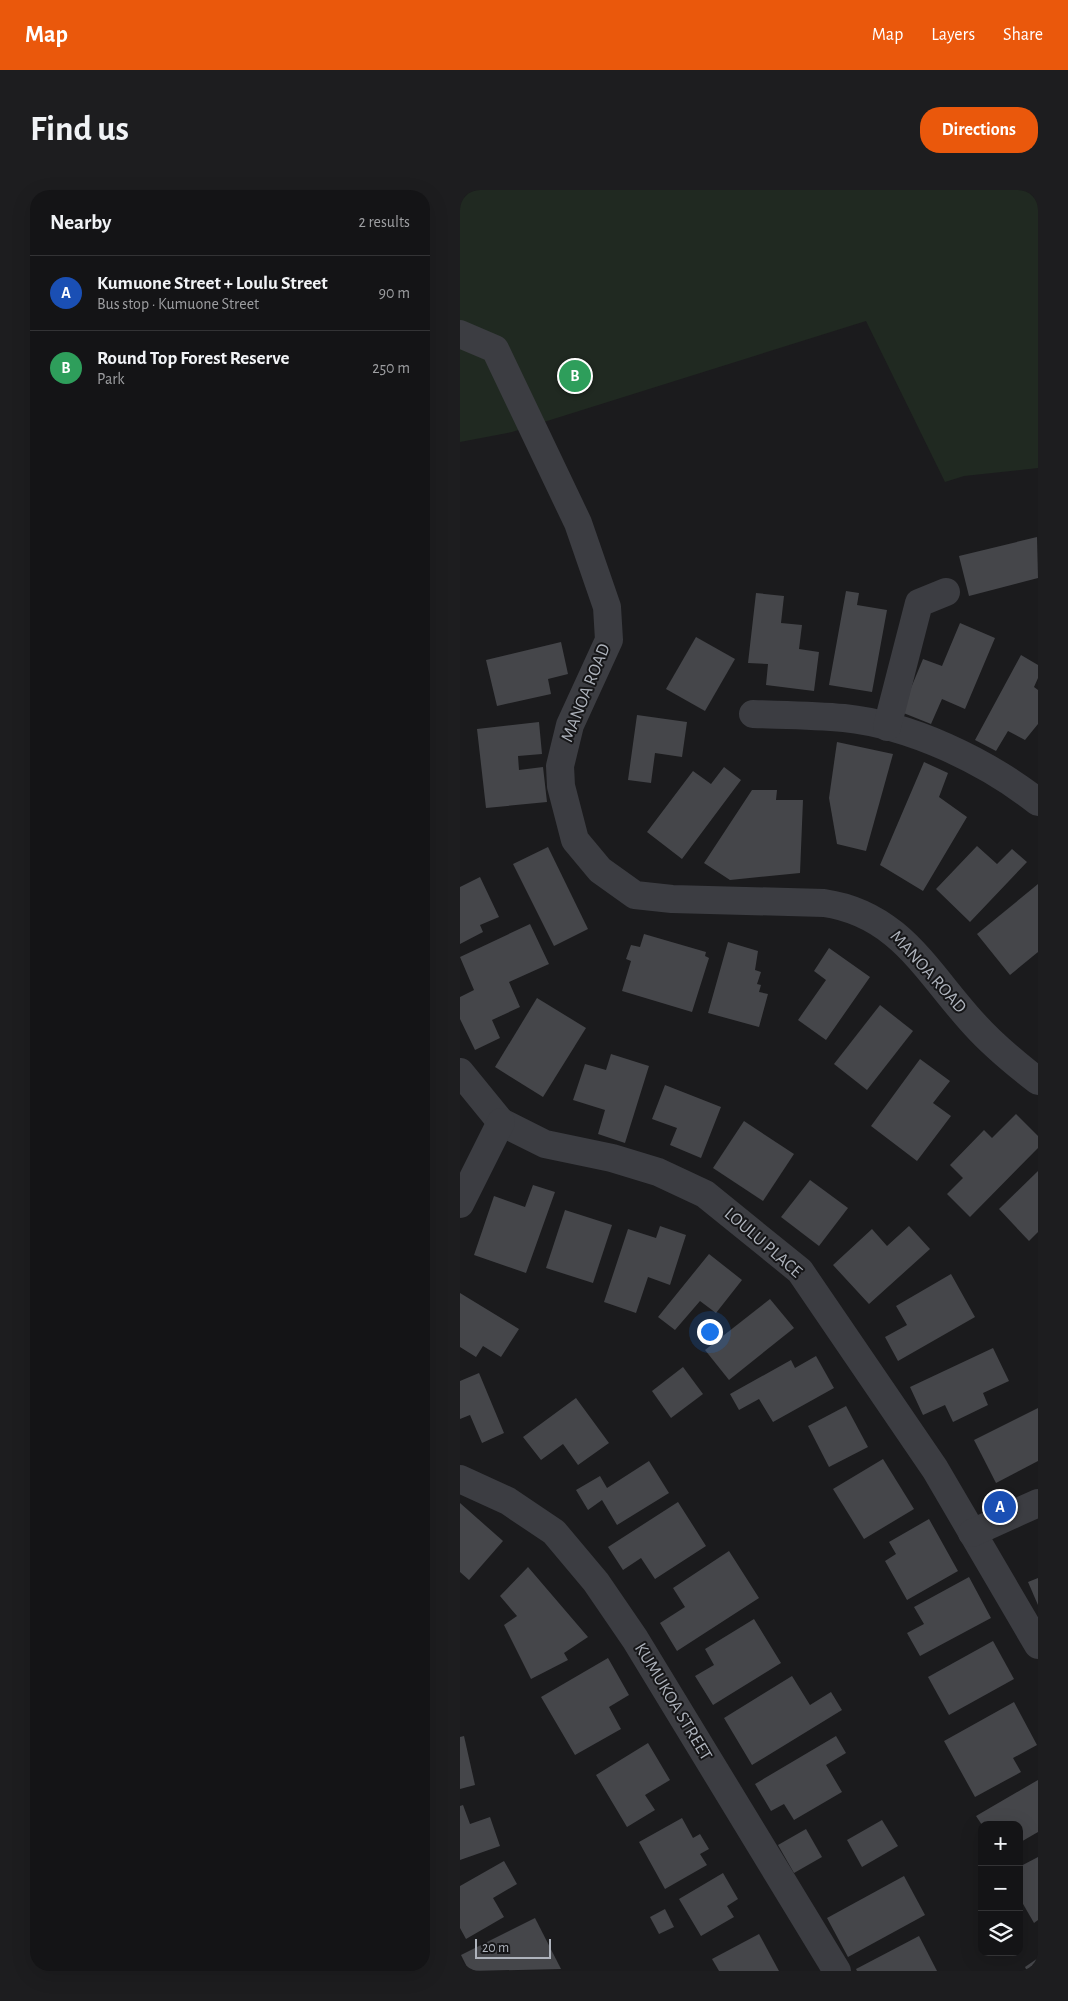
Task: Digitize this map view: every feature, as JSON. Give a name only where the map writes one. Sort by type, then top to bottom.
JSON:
[{"type":"street","name":"MANOA ROAD","points":[[460,334],[495,349],[578,523],[607,607],[609,640],[570,725],[560,766],[561,786],[575,840],[600,870],[635,895],[672,899],[824,903],[842,905],[875,918],[902,940],[976,1026],[1012,1061],[1038,1081]]},
{"type":"street","points":[[886,727],[919,603],[946,592]]},
{"type":"street","points":[[753,714],[846,718],[906,732],[962,754],[1020,788],[1038,802]]},
{"type":"street","name":"LOULU PLACE","points":[[460,1072],[501,1122],[545,1144],[612,1158],[658,1172],[705,1194],[800,1270],[935,1469],[1038,1645]]},
{"type":"street","points":[[460,1204],[501,1122]]},
{"type":"street","name":"KUMUKOA STREET","points":[[460,1479],[508,1501],[554,1532],[596,1582],[635,1639],[837,1971]]},
{"type":"street","points":[[972,1533],[1038,1503]]},
{"type":"shaded area","points":[[460,190],[1038,190],[1038,468],[964,476],[945,482],[866,321],[512,432],[460,442]]},
{"type":"building","points":[[1037,537],[1038,578],[969,596],[959,556]]},
{"type":"building","points":[[846,591],[859,593],[857,605],[887,610],[872,692],[829,685]]},
{"type":"building","points":[[756,593],[784,596],[781,623],[802,625],[799,649],[819,652],[814,691],[766,685],[768,664],[748,663]]},
{"type":"building","points":[[960,623],[995,638],[965,709],[942,699],[931,724],[901,712],[923,659],[942,666]]},
{"type":"building","points":[[696,637],[735,659],[705,711],[666,689]]},
{"type":"building","points":[[561,642],[568,674],[548,679],[551,694],[497,706],[486,660]]},
{"type":"building","points":[[1021,655],[1038,665],[1038,678],[1034,687],[1038,690],[1038,724],[1025,740],[1008,731],[996,751],[975,740]]},
{"type":"building","points":[[637,715],[687,722],[682,757],[655,753],[651,783],[628,780]]},
{"type":"building","points":[[539,722],[542,754],[518,756],[519,770],[543,767],[547,802],[486,808],[477,729]]},
{"type":"building","points":[[837,742],[893,754],[866,851],[837,844],[829,798]]},
{"type":"building","points":[[924,762],[948,773],[939,797],[967,817],[923,891],[880,865]]},
{"type":"building","points":[[724,767],[741,780],[682,859],[647,832],[693,771],[711,784]]},
{"type":"building","points":[[752,790],[777,790],[776,800],[803,800],[800,873],[730,880],[704,863]]},
{"type":"building","points":[[977,846],[997,864],[1012,849],[1027,862],[970,922],[936,889]]},
{"type":"building","points":[[548,847],[588,929],[554,946],[513,864]]},
{"type":"building","points":[[480,877],[499,917],[480,925],[483,932],[460,944],[460,887]]},
{"type":"building","points":[[1038,884],[1038,952],[1010,975],[977,934]]},
{"type":"building","points":[[530,924],[549,964],[509,982],[520,1007],[492,1020],[500,1038],[475,1050],[460,1019],[460,997],[474,990],[460,957]]},
{"type":"building","points":[[644,934],[706,952],[705,956],[709,958],[692,1012],[622,991],[631,961],[626,959],[631,945],[640,947]]},
{"type":"building","points":[[728,942],[758,951],[755,970],[761,972],[757,984],[761,985],[759,992],[768,994],[759,1027],[708,1013]]},
{"type":"building","points":[[829,948],[870,977],[826,1040],[798,1020],[826,980],[814,971]]},
{"type":"building","points":[[537,998],[586,1028],[543,1097],[495,1067]]},
{"type":"building","points":[[880,1005],[913,1031],[867,1090],[834,1064]]},
{"type":"building","points":[[611,1054],[649,1066],[625,1143],[598,1134],[605,1110],[573,1100],[585,1064],[606,1070]]},
{"type":"building","points":[[920,1059],[950,1081],[933,1103],[951,1116],[917,1161],[871,1126]]},
{"type":"building","points":[[665,1085],[721,1107],[701,1158],[670,1145],[677,1128],[652,1119]]},
{"type":"building","points":[[1016,1114],[1038,1136],[1038,1148],[970,1217],[947,1194],[963,1178],[950,1165],[984,1130],[992,1138]]},
{"type":"building","points":[[744,1121],[794,1154],[763,1201],[713,1168]]},
{"type":"building","points":[[1038,1171],[1038,1232],[1029,1241],[999,1209]]},
{"type":"building","points":[[810,1180],[848,1208],[819,1246],[781,1217]]},
{"type":"building","points":[[533,1185],[555,1192],[526,1273],[474,1255],[494,1196],[525,1207]]},
{"type":"building","points":[[565,1210],[612,1225],[593,1283],[546,1268]]},
{"type":"building","points":[[660,1226],[686,1235],[670,1285],[648,1277],[636,1313],[604,1302],[628,1229],[656,1238]]},
{"type":"building","points":[[909,1226],[930,1249],[869,1304],[833,1265],[872,1229],[887,1246]]},
{"type":"building","points":[[709,1254],[742,1280],[716,1313],[700,1301],[675,1330],[658,1317]]},
{"type":"building","points":[[951,1274],[975,1317],[898,1361],[885,1337],[907,1325],[896,1306]]},
{"type":"building","points":[[460,1293],[519,1329],[501,1357],[483,1346],[476,1357],[460,1347]]},
{"type":"building","points":[[770,1299],[794,1328],[729,1380],[705,1350]]},
{"type":"building","points":[[993,1348],[1009,1381],[983,1393],[988,1405],[953,1422],[945,1405],[923,1415],[910,1387]]},
{"type":"building","points":[[816,1356],[834,1388],[773,1422],[759,1399],[739,1410],[730,1394],[791,1360],[795,1368]]},
{"type":"building","points":[[683,1367],[703,1394],[671,1418],[652,1391]]},
{"type":"building","points":[[479,1373],[504,1433],[482,1443],[470,1415],[460,1419],[460,1381]]},
{"type":"building","points":[[576,1398],[609,1443],[578,1465],[563,1444],[541,1460],[523,1437]]},
{"type":"building","points":[[846,1406],[868,1447],[829,1467],[808,1426]]},
{"type":"building","points":[[1038,1408],[1038,1461],[996,1483],[974,1440]]},
{"type":"building","points":[[883,1459],[914,1509],[864,1539],[833,1489]]},
{"type":"building","points":[[649,1461],[669,1493],[617,1525],[602,1500],[588,1510],[576,1490],[600,1476],[607,1488]]},
{"type":"building","points":[[678,1502],[706,1546],[655,1579],[641,1558],[623,1570],[608,1547]]},
{"type":"building","points":[[460,1503],[503,1541],[469,1580],[460,1572]]},
{"type":"building","points":[[929,1519],[958,1571],[907,1600],[885,1561],[896,1554],[889,1542]]},
{"type":"building","points":[[729,1551],[759,1598],[677,1651],[660,1623],[685,1607],[673,1588]]},
{"type":"building","points":[[528,1567],[588,1637],[564,1653],[568,1660],[531,1679],[504,1625],[517,1616],[500,1596]]},
{"type":"building","points":[[969,1577],[991,1618],[920,1656],[907,1633],[924,1624],[914,1607]]},
{"type":"building","points":[[1038,1578],[1038,1605],[1028,1582]]},
{"type":"building","points":[[754,1619],[781,1663],[713,1705],[695,1676],[714,1665],[705,1649]]},
{"type":"building","points":[[993,1641],[1014,1679],[949,1715],[928,1677]]},
{"type":"building","points":[[608,1658],[629,1695],[609,1707],[621,1729],[575,1755],[541,1697]]},
{"type":"building","points":[[792,1676],[810,1705],[831,1692],[842,1710],[752,1765],[724,1718]]},
{"type":"building","points":[[1014,1702],[1037,1745],[1013,1758],[1021,1772],[975,1797],[944,1741]]},
{"type":"building","points":[[464,1736],[475,1785],[460,1789],[460,1737]]},
{"type":"building","points":[[836,1736],[846,1753],[826,1765],[842,1792],[794,1820],[784,1804],[771,1811],[755,1784]]},
{"type":"building","points":[[648,1743],[670,1780],[645,1795],[655,1810],[627,1827],[596,1775]]},
{"type":"building","points":[[1038,1780],[1038,1832],[1023,1841],[1023,1821],[979,1821],[976,1816]]},
{"type":"building","points":[[463,1805],[470,1824],[490,1817],[500,1846],[460,1860],[460,1806]]},
{"type":"building","points":[[682,1818],[693,1838],[700,1834],[709,1849],[700,1854],[707,1865],[665,1889],[639,1842]]},
{"type":"building","points":[[882,1820],[898,1846],[862,1867],[847,1840]]},
{"type":"building","points":[[806,1829],[822,1857],[794,1873],[778,1845]]},
{"type":"building","points":[[1038,1857],[1038,1920],[1034,1923],[1023,1904],[1023,1865]]},
{"type":"building","points":[[504,1861],[517,1884],[493,1898],[504,1917],[466,1939],[460,1928],[460,1886]]},
{"type":"building","points":[[723,1873],[738,1899],[727,1906],[734,1917],[701,1936],[679,1899]]},
{"type":"building","points":[[904,1876],[925,1915],[848,1957],[827,1918]]},
{"type":"building","points":[[665,1909],[674,1927],[659,1934],[650,1917]]},
{"type":"building","points":[[535,1918],[561,1969],[469,1971],[461,1955]]},
{"type":"building","points":[[759,1934],[779,1971],[719,1971],[712,1959]]},
{"type":"building","points":[[919,1936],[937,1971],[857,1971],[856,1969]]},
{"type":"building","points":[[1038,1958],[1038,1971],[1027,1971],[1025,1967]]},
{"type":"place","name":"Round Top Forest Reserve","points":[[575,376]]},
{"type":"place","name":"Kumuone Street + Loulu Street","points":[[1000,1507]]}]
